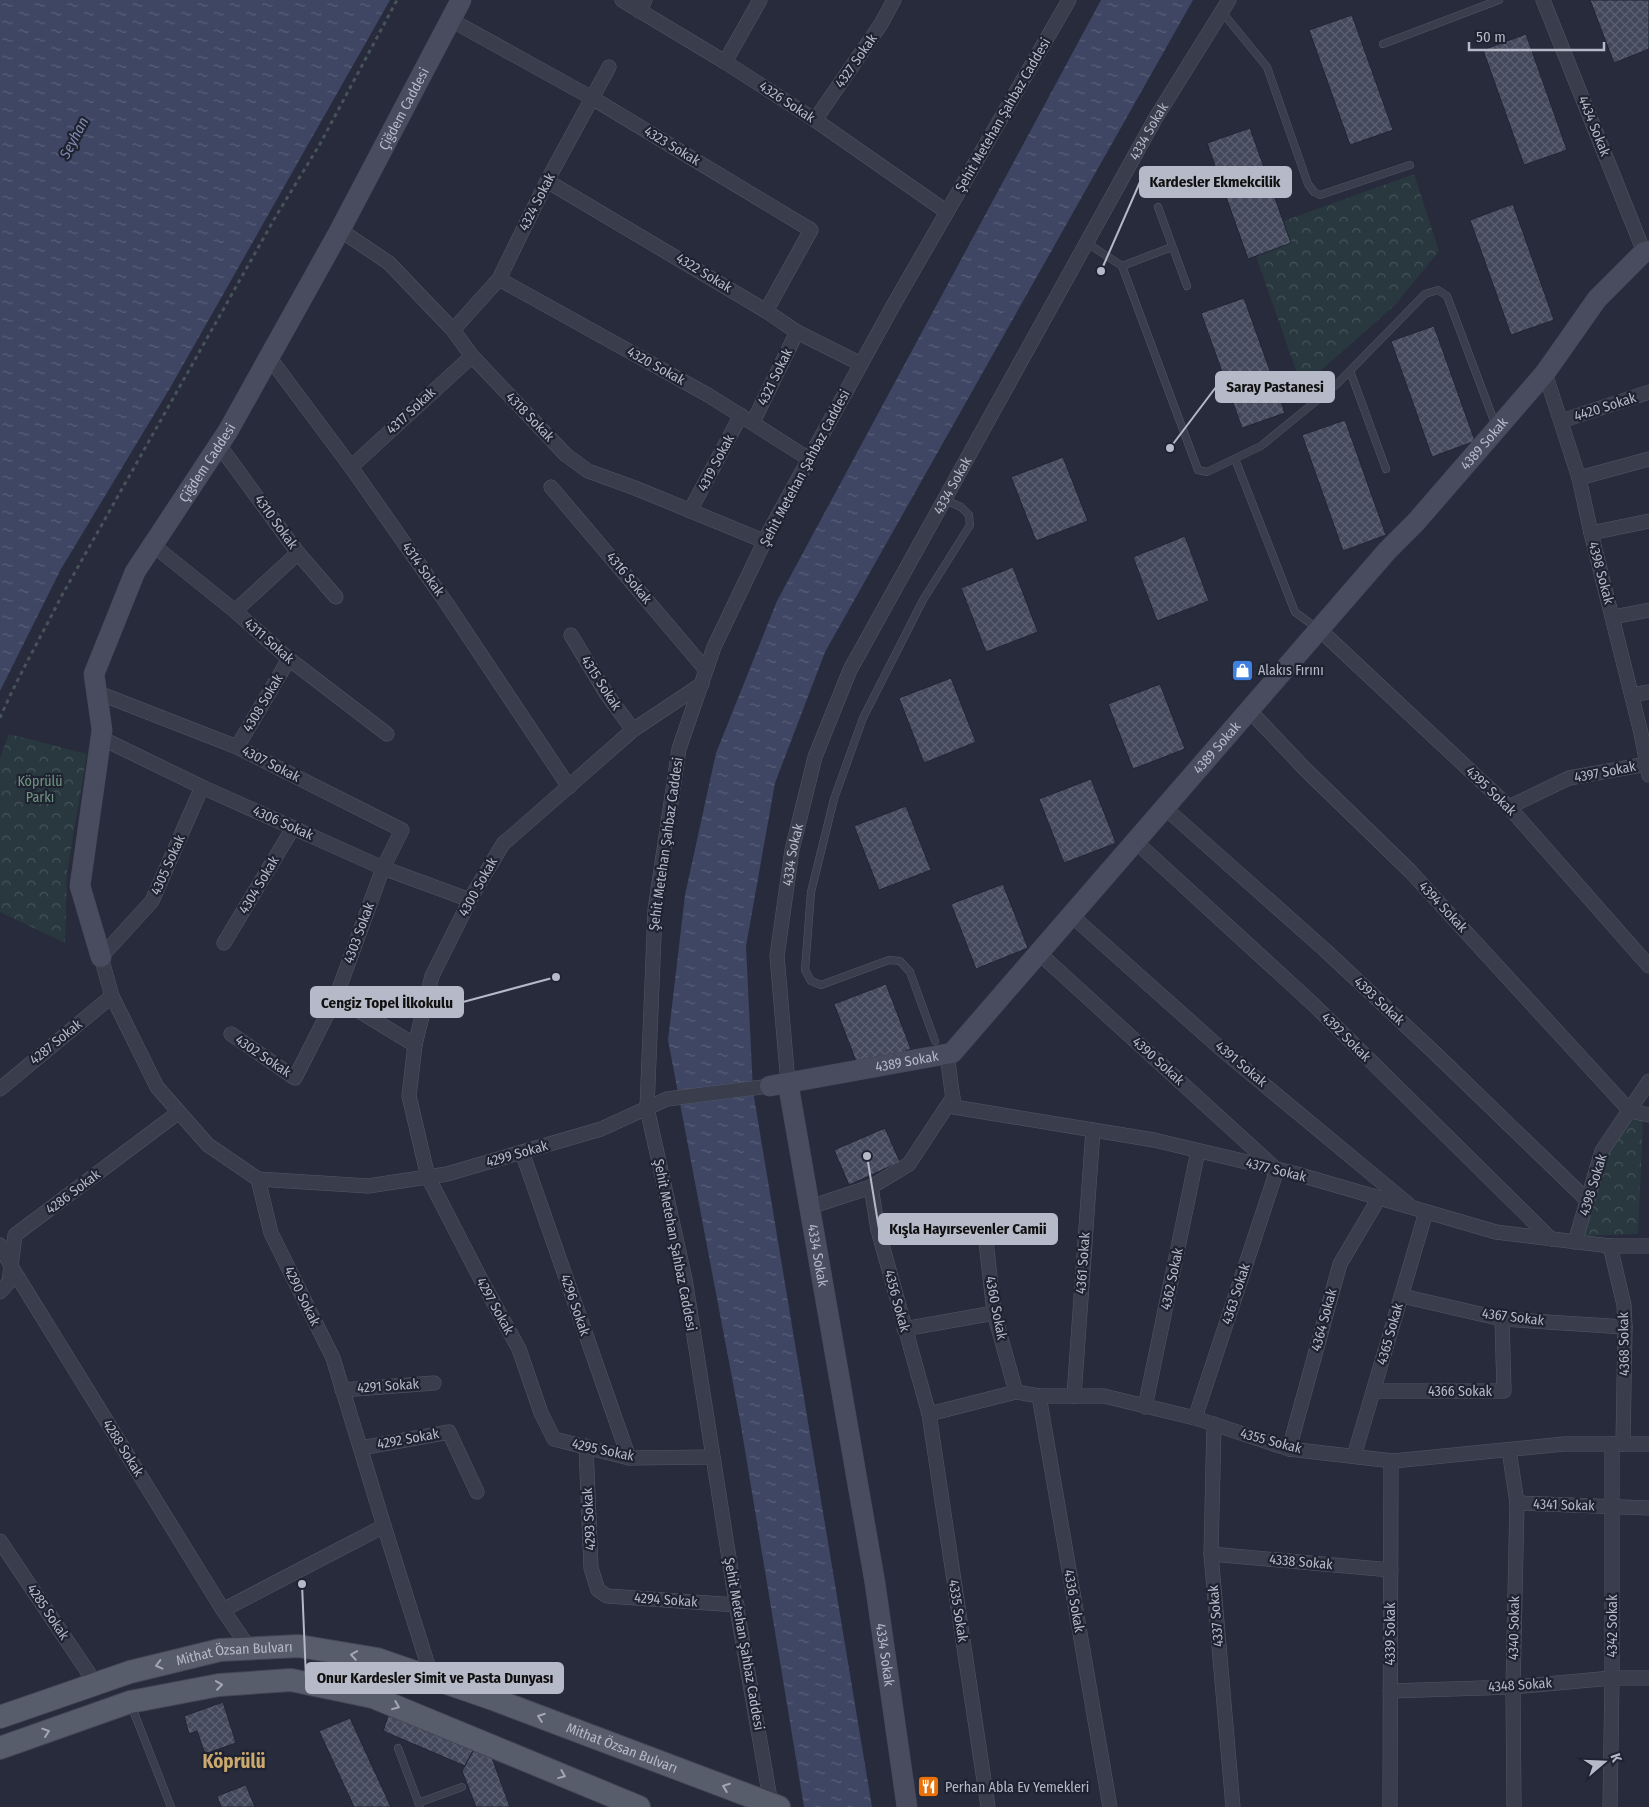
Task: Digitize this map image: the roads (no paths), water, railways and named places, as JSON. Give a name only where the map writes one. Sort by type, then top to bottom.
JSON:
[{"type":"main road","name":"Çiğdem Caddesi","points":[[101,957],[80,886],[102,730],[94,674],[135,572],[219,445],[340,230],[461,0]]},
{"type":"main road","name":"4389 Sokak","points":[[779,1084],[941,1048],[952,1053],[1387,551],[1416,522],[1545,373],[1597,299],[1647,251]]},
{"type":"main road","name":"4334 Sokak","points":[[779,1084],[810,1207],[876,1583],[907,1807]]},
{"type":"main road","name":"Mithat Özsan Bulvarı","points":[[0,1717],[130,1672],[220,1650],[299,1646],[377,1659],[615,1744],[774,1806]]},
{"type":"main road","name":"Mithat Özsan Bulvarı","points":[[0,1748],[130,1702],[219,1685],[291,1680],[373,1697],[630,1805]]},
{"type":"street","name":"4326 Sokak","points":[[622,0],[642,5],[725,62],[815,120],[947,212]]},
{"type":"street","points":[[725,62],[760,0]]},
{"type":"street","name":"4327 Sokak","points":[[815,120],[881,24],[894,0]]},
{"type":"street","name":"Şehit Metehan Şahbaz Caddesi","points":[[774,1806],[712,1458],[685,1279],[647,1108],[655,910],[679,749],[714,647],[764,542],[861,364],[1069,0]]},
{"type":"street","name":"4434 Sokak","points":[[1543,0],[1647,251]]},
{"type":"street","name":"4334 Sokak","points":[[779,1084],[777,956],[792,850],[815,757],[850,670],[1156,119],[1225,6]]},
{"type":"street","name":"4323 Sokak","points":[[451,20],[592,98],[811,230],[766,311]]},
{"type":"street","name":"4324 Sokak","points":[[453,330],[499,279],[547,181],[609,67]]},
{"type":"street","name":"4322 Sokak","points":[[547,181],[766,311],[797,332],[861,364]]},
{"type":"street","name":"4318 Sokak","points":[[340,230],[389,263],[453,330],[472,356],[566,455],[588,471],[635,488],[764,542]]},
{"type":"street","name":"4320 Sokak","points":[[499,279],[708,395],[809,459]]},
{"type":"street","name":"4321 Sokak","points":[[747,419],[797,332]]},
{"type":"street","name":"4317 Sokak","points":[[351,467],[472,356]]},
{"type":"street","name":"4314 Sokak","points":[[269,357],[351,467],[448,604],[568,787]]},
{"type":"street","name":"4398 Sokak","points":[[1545,373],[1579,478],[1632,695],[1645,732],[1648,769]]},
{"type":"street","name":"4420 Sokak","points":[[1561,421],[1649,392]]},
{"type":"street","name":"4319 Sokak","points":[[690,511],[747,419]]},
{"type":"street","name":"4310 Sokak","points":[[219,445],[298,553],[336,597]]},
{"type":"street","points":[[1579,478],[1649,459]]},
{"type":"street","name":"4316 Sokak","points":[[552,487],[706,670]]},
{"type":"street","points":[[1591,533],[1649,521]]},
{"type":"street","name":"4311 Sokak","points":[[153,545],[235,611],[289,659],[387,734]]},
{"type":"street","points":[[235,611],[298,553]]},
{"type":"street","points":[[1613,617],[1649,610]]},
{"type":"street","name":"4395 Sokak","points":[[1319,629],[1509,807],[1649,966]]},
{"type":"street","name":"4315 Sokak","points":[[571,635],[606,693],[633,730]]},
{"type":"street","name":"4308 Sokak","points":[[236,747],[289,659]]},
{"type":"street","name":"4300 Sokak","points":[[428,1177],[409,1096],[415,1045],[432,976],[470,900],[503,844],[633,730],[702,684]]},
{"type":"street","name":"4307 Sokak","points":[[96,692],[236,747],[402,830],[383,868]]},
{"type":"street","points":[[1632,695],[1649,692]]},
{"type":"street","name":"4394 Sokak","points":[[1249,710],[1306,770],[1410,871],[1630,1111]]},
{"type":"street","name":"4306 Sokak","points":[[101,738],[202,787],[383,868],[470,900]]},
{"type":"street","name":"4397 Sokak","points":[[1509,807],[1569,778],[1648,769]]},
{"type":"street","name":"4305 Sokak","points":[[101,957],[152,901],[202,787]]},
{"type":"street","name":"4393 Sokak","points":[[1164,807],[1374,996],[1588,1201]]},
{"type":"street","name":"4304 Sokak","points":[[224,943],[293,828]]},
{"type":"street","name":"4392 Sokak","points":[[1135,841],[1314,1005],[1551,1239]]},
{"type":"street","name":"4303 Sokak","points":[[336,997],[383,868]]},
{"type":"street","name":"4391 Sokak","points":[[1071,915],[1220,1048],[1420,1210]]},
{"type":"street","name":"4390 Sokak","points":[[1039,953],[1277,1170]]},
{"type":"street","points":[[101,957],[112,996],[157,1087],[208,1145],[258,1179]]},
{"type":"street","name":"4287 Sokak","points":[[0,1089],[112,996]]},
{"type":"street","points":[[336,997],[415,1045]]},
{"type":"street","name":"4302 Sokak","points":[[231,1034],[295,1078],[336,997]]},
{"type":"street","points":[[810,1207],[871,1187],[909,1164],[953,1097],[941,1048]]},
{"type":"street","name":"4398 Sokak","points":[[1575,1242],[1602,1151],[1649,1081]]},
{"type":"street","name":"4299 Sokak","points":[[258,1179],[368,1186],[447,1174],[602,1129],[667,1100],[779,1084]]},
{"type":"street","name":"4377 Sokak","points":[[953,1097],[954,1107],[1154,1140],[1277,1170],[1496,1232],[1610,1246],[1649,1246]]},
{"type":"street","points":[[1630,1111],[1649,1115]]},
{"type":"street","name":"4286 Sokak","points":[[0,1292],[9,1282],[15,1235],[179,1112]]},
{"type":"street","name":"4361 Sokak","points":[[1074,1396],[1093,1130]]},
{"type":"street","name":"4362 Sokak","points":[[1145,1407],[1198,1151]]},
{"type":"street","name":"4296 Sokak","points":[[522,1152],[628,1458]]},
{"type":"street","name":"4363 Sokak","points":[[1195,1418],[1277,1170]]},
{"type":"street","name":"4297 Sokak","points":[[428,1177],[519,1349],[541,1413],[554,1439]]},
{"type":"street","name":"4290 Sokak","points":[[258,1179],[271,1233],[333,1358],[432,1678]]},
{"type":"street","name":"4356 Sokak","points":[[871,1187],[878,1230],[928,1414]]},
{"type":"street","name":"4364 Sokak","points":[[1289,1449],[1340,1264],[1379,1198]]},
{"type":"street","name":"4365 Sokak","points":[[1354,1456],[1402,1296],[1420,1210]]},
{"type":"street","name":"4360 Sokak","points":[[878,1230],[984,1223],[994,1313],[1016,1392]]},
{"type":"street","name":"4288 Sokak","points":[[0,1244],[11,1266],[223,1610],[249,1648]]},
{"type":"street","name":"4368 Sokak","points":[[1610,1246],[1624,1305],[1625,1327],[1618,1444]]},
{"type":"street","name":"4367 Sokak","points":[[1402,1296],[1502,1319],[1625,1327]]},
{"type":"street","points":[[904,1329],[994,1313]]},
{"type":"street","name":"4366 Sokak","points":[[1374,1391],[1504,1391],[1502,1319]]},
{"type":"street","name":"4291 Sokak","points":[[342,1390],[434,1383]]},
{"type":"street","name":"4355 Sokak","points":[[928,1414],[1016,1392],[1039,1396],[1104,1396],[1195,1418],[1289,1449],[1391,1460],[1564,1444],[1649,1444]]},
{"type":"street","name":"4336 Sokak","points":[[1039,1396],[1110,1807]]},
{"type":"street","name":"4335 Sokak","points":[[928,1414],[988,1807]]},
{"type":"street","name":"4337 Sokak","points":[[1214,1424],[1211,1554],[1233,1807]]},
{"type":"street","name":"4292 Sokak","points":[[360,1448],[449,1432],[477,1492]]},
{"type":"street","name":"4295 Sokak","points":[[554,1439],[628,1458],[712,1458]]},
{"type":"street","name":"4342 Sokak","points":[[1610,1807],[1612,1506],[1618,1444]]},
{"type":"street","name":"4293 Sokak","points":[[586,1446],[592,1568],[598,1590]]},
{"type":"street","name":"4340 Sokak","points":[[1509,1450],[1517,1504],[1513,1687],[1514,1807]]},
{"type":"street","name":"4339 Sokak","points":[[1390,1807],[1391,1460]]},
{"type":"street","name":"4341 Sokak","points":[[1517,1504],[1649,1508]]},
{"type":"street","points":[[223,1610],[384,1526]]},
{"type":"street","name":"4285 Sokak","points":[[0,1541],[96,1684]]},
{"type":"street","name":"4338 Sokak","points":[[1211,1554],[1390,1570]]},
{"type":"street","name":"4294 Sokak","points":[[598,1590],[607,1596],[737,1605]]},
{"type":"street","name":"4348 Sokak","points":[[1390,1691],[1513,1687],[1612,1678],[1649,1678]]},
{"type":"lane","points":[[1383,44],[1479,3],[1499,0]]},
{"type":"lane","points":[[1225,6],[1267,67],[1308,184],[1314,192],[1320,195],[1410,165]]},
{"type":"lane","points":[[1158,207],[1187,286]]},
{"type":"lane","points":[[1087,243],[1122,266],[1198,470],[1207,472],[1262,446],[1337,384],[1425,294],[1438,290],[1447,296],[1497,428]]},
{"type":"lane","points":[[1122,266],[1172,247]]},
{"type":"lane","points":[[1350,371],[1386,469]]},
{"type":"lane","points":[[1235,459],[1295,612],[1319,629]]},
{"type":"lane","points":[[941,1048],[910,972],[900,961],[888,960],[821,985],[812,981],[806,970],[811,892],[834,799],[860,727],[923,600],[970,525],[969,515],[961,507],[945,500]]},
{"type":"lane","points":[[130,1702],[171,1807]]},
{"type":"lane","points":[[398,1748],[419,1805],[462,1787]]},
{"type":"water","name":"Seyhan","points":[[0,0],[390,0],[170,388],[61,569],[0,691]]},
{"type":"water","points":[[1101,0],[1193,0],[825,652],[775,783],[746,946],[753,1091],[872,1807],[804,1807],[740,1420],[668,1040],[685,895],[716,753],[777,601]]},
{"type":"place","name":"Kardesler Ekmekcilik","points":[[1101,271]]},
{"type":"place","name":"Saray Pastanesi","points":[[1170,448]]},
{"type":"place","name":"Alakıs Fırını","points":[[1242,670]]},
{"type":"place","name":"Cengiz Topel İlkokulu","points":[[556,977]]},
{"type":"place","name":"Kışla Hayırsevenler Camii","points":[[867,1156]]},
{"type":"place","name":"Onur Kardesler Simit ve Pasta Dunyası","points":[[302,1584]]},
{"type":"place","name":"Perhan Abla Ev Yemekleri","points":[[929,1787]]},
{"type":"district","name":"Köprülü","points":[[234,1761]]},
{"type":"park label","name":"Köprülü Parkı","points":[[40,790]]}]
